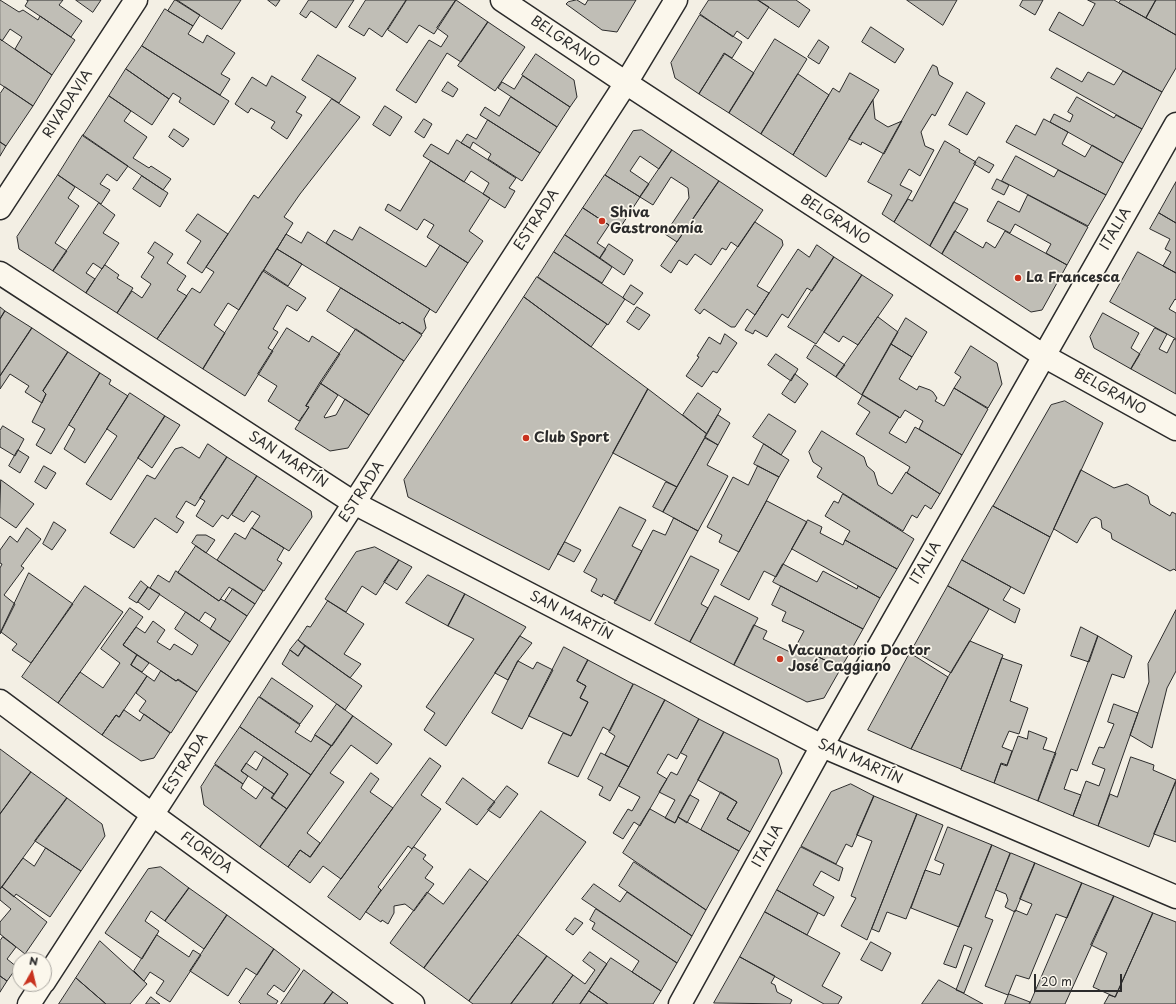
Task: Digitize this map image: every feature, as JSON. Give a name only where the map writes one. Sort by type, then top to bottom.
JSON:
[{"type":"street","name":"RIVADAVIA","points":[[0,208],[136,0]]},
{"type":"street","name":"BELGRANO","points":[[502,0],[626,83],[1044,356],[1176,429]]},
{"type":"street","name":"ESTRADA","points":[[52,969],[626,83],[676,0]]},
{"type":"street","name":"ITALIA","points":[[680,1004],[822,746],[1176,124]]},
{"type":"street","name":"SAN MARTÍN","points":[[0,273],[354,503],[822,746],[1176,897]]},
{"type":"street","name":"FLORIDA","points":[[0,701],[153,815],[413,1004]]},
{"type":"street","name":"ESTRADA","points":[[29,1004],[37,992]]},
{"type":"building","points":[[0,0],[19,12],[23,10],[38,20],[40,16],[75,40],[52,75],[15,49],[22,37],[10,29],[2,41],[0,39]]},
{"type":"building","points":[[27,0],[63,0],[59,5],[82,21],[71,37],[25,6],[28,1]]},
{"type":"building","points":[[76,0],[101,0],[93,12]]},
{"type":"building","points":[[175,0],[200,15],[193,26],[168,11]]},
{"type":"building","points":[[176,0],[241,0],[222,29]]},
{"type":"building","points":[[268,0],[280,0],[276,6]]},
{"type":"building","points":[[309,0],[354,0],[336,28],[311,11],[306,18],[300,14]]},
{"type":"building","points":[[366,0],[406,0],[382,37],[369,28],[364,36],[349,27]]},
{"type":"building","points":[[407,0],[456,0],[434,34],[419,25],[407,43],[388,30]]},
{"type":"building","points":[[456,0],[488,22],[461,62],[447,53],[416,103],[396,90],[429,40],[441,47],[448,36],[437,28]]},
{"type":"building","points":[[577,0],[585,5],[588,0],[636,0],[617,32],[602,30],[566,4]]},
{"type":"building","points":[[709,0],[758,0],[769,7],[748,39],[737,31],[733,37],[700,14]]},
{"type":"building","points":[[758,0],[796,0],[810,10],[799,27]]},
{"type":"building","points":[[907,0],[957,0],[943,25]]},
{"type":"building","points":[[1023,0],[1043,0],[1035,15],[1020,6]]},
{"type":"building","points":[[1088,0],[1114,0],[1176,35],[1176,68],[1162,92],[1049,30],[1059,12],[1083,26],[1095,4]]},
{"type":"building","points":[[1121,0],[1156,0],[1146,18],[1119,3]]},
{"type":"building","points":[[1156,0],[1176,0],[1176,35],[1146,18]]},
{"type":"building","points":[[165,9],[193,26],[188,34],[203,43],[207,35],[235,53],[221,74],[230,79],[220,95],[142,46]]},
{"type":"building","points":[[700,15],[742,42],[732,58],[724,53],[699,94],[675,78],[671,63]]},
{"type":"building","points":[[488,22],[525,47],[495,91],[458,66]]},
{"type":"building","points":[[871,27],[904,49],[895,63],[862,42]]},
{"type":"building","points":[[0,39],[52,75],[33,106],[0,84]]},
{"type":"building","points":[[775,39],[807,59],[761,134],[729,113]]},
{"type":"building","points":[[819,40],[829,47],[819,64],[808,57]]},
{"type":"building","points":[[142,46],[229,101],[214,125],[179,102],[181,98],[173,93],[169,99],[126,69]]},
{"type":"building","points":[[536,54],[574,80],[577,97],[570,107],[522,75]]},
{"type":"building","points":[[725,54],[754,73],[729,113],[699,94]]},
{"type":"building","points":[[318,55],[356,78],[339,103],[302,80]]},
{"type":"building","points":[[933,65],[937,67],[939,75],[953,83],[935,116],[932,114],[921,132],[925,146],[934,150],[920,176],[909,169],[900,185],[912,191],[894,222],[882,214],[892,195],[868,182]]},
{"type":"building","points":[[1057,68],[1082,82],[1088,72],[1114,85],[1123,71],[1162,92],[1142,129],[1051,78]]},
{"type":"building","points":[[126,69],[169,99],[152,125],[109,96]]},
{"type":"building","points":[[850,73],[879,90],[826,177],[793,155],[833,88],[839,92]]},
{"type":"building","points":[[798,74],[829,95],[793,155],[761,134]]},
{"type":"building","points":[[272,76],[306,97],[296,112],[302,115],[287,139],[271,128],[275,122],[251,108],[248,113],[235,104],[252,77],[266,86]]},
{"type":"building","points":[[523,76],[570,107],[557,127],[498,88],[502,82],[514,89]]},
{"type":"building","points":[[448,82],[458,89],[453,97],[442,91]]},
{"type":"building","points":[[5,87],[33,106],[6,146],[0,142],[0,94]]},
{"type":"building","points":[[967,92],[985,103],[967,135],[949,125]]},
{"type":"building","points":[[109,96],[131,111],[124,121],[147,137],[133,158],[149,168],[151,166],[171,179],[163,190],[83,136]]},
{"type":"building","points":[[511,97],[557,127],[540,153],[480,115],[485,107],[499,116]]},
{"type":"building","points":[[1077,97],[1114,118],[1116,115],[1142,129],[1123,163],[1050,122],[1054,114],[1070,122],[1073,115],[1068,112]]},
{"type":"building","points":[[332,99],[360,117],[284,217],[293,223],[239,310],[228,303],[214,325],[225,333],[203,369],[157,339],[192,288],[200,293],[214,272],[206,267],[254,195],[258,198]]},
{"type":"building","points":[[873,100],[875,119],[888,127],[902,121],[884,154],[862,142],[861,145],[849,139]]},
{"type":"building","points":[[385,106],[402,117],[390,136],[373,125]]},
{"type":"building","points":[[424,119],[432,124],[424,138],[415,132]]},
{"type":"building","points":[[1044,119],[1068,132],[1062,144],[1085,157],[1092,145],[1123,163],[1106,195],[1006,142],[1016,125],[1035,135]]},
{"type":"building","points":[[488,120],[540,153],[522,181],[488,159],[491,154],[473,142],[470,148],[461,143],[467,134],[476,139]]},
{"type":"building","points":[[174,129],[189,139],[183,147],[169,137]]},
{"type":"building","points":[[642,130],[672,150],[659,169],[640,156],[630,171],[649,184],[640,197],[605,175],[633,131]]},
{"type":"building","points":[[83,135],[128,166],[117,181],[107,174],[100,184],[110,190],[101,204],[58,175]]},
{"type":"building","points":[[457,140],[516,178],[509,188],[515,191],[505,208],[483,194],[489,183],[471,171],[464,182],[423,156],[431,144],[448,154]]},
{"type":"building","points":[[945,141],[960,150],[959,152],[976,162],[930,246],[894,222],[908,199],[912,201]]},
{"type":"building","points":[[0,142],[6,146],[0,156]]},
{"type":"building","points":[[672,150],[719,181],[677,242],[665,234],[689,198],[688,188],[671,177],[653,205],[640,197]]},
{"type":"building","points":[[1016,156],[1054,177],[1058,170],[1106,195],[1088,226],[1002,181]]},
{"type":"building","points":[[979,157],[994,165],[989,173],[974,164]]},
{"type":"building","points":[[431,161],[490,198],[469,231],[483,241],[468,263],[427,237],[434,225],[424,219],[417,230],[385,210],[388,204],[400,211]]},
{"type":"building","points":[[58,175],[75,187],[68,198],[79,206],[55,243],[67,251],[53,271],[19,249],[17,237]]},
{"type":"building","points":[[605,175],[640,197],[618,231],[583,208]]},
{"type":"building","points":[[142,176],[168,193],[160,207],[133,189]]},
{"type":"building","points":[[997,179],[1009,185],[1004,195],[992,189]]},
{"type":"building","points":[[719,181],[763,210],[738,247],[731,242],[726,250],[722,248],[711,265],[695,254],[687,265],[679,260],[671,273],[661,266]]},
{"type":"building","points":[[1176,182],[1176,223],[1159,213]]},
{"type":"building","points":[[1028,195],[1088,227],[1067,265],[1046,253],[1051,244],[1015,224],[1010,233],[987,221],[998,201],[1019,212]]},
{"type":"building","points":[[954,202],[968,209],[942,254],[930,246]]},
{"type":"building","points":[[99,203],[115,215],[103,233],[119,243],[102,269],[93,263],[86,273],[95,279],[86,293],[53,271]]},
{"type":"building","points":[[583,208],[609,225],[597,243],[606,249],[600,258],[565,235]]},
{"type":"building","points":[[1159,213],[1176,223],[1176,273],[1163,266],[1171,252],[1165,249],[1170,239],[1150,229]]},
{"type":"building","points":[[198,214],[228,234],[202,273],[187,263],[201,241],[186,231]]},
{"type":"building","points":[[755,222],[782,240],[783,245],[757,286],[769,293],[755,315],[747,309],[735,327],[731,327],[704,309],[700,314],[695,310]]},
{"type":"building","points":[[360,227],[426,267],[440,245],[468,263],[436,313],[326,243],[334,230],[352,240]]},
{"type":"building","points":[[955,231],[983,248],[986,242],[995,248],[1005,231],[1067,265],[1042,310],[1031,312],[942,254]]},
{"type":"building","points":[[308,232],[430,309],[424,319],[426,328],[422,334],[402,322],[400,324],[277,249],[286,234],[301,243]]},
{"type":"building","points":[[565,235],[612,267],[602,283],[554,252]]},
{"type":"building","points":[[155,242],[173,254],[167,263],[186,276],[177,290],[187,296],[157,339],[117,313],[132,291],[142,298],[151,284],[141,277],[154,257],[148,253]]},
{"type":"building","points":[[609,244],[633,260],[624,275],[600,258]]},
{"type":"building","points":[[817,245],[834,257],[812,291],[807,288],[788,318],[782,314],[767,337],[755,330],[753,334],[745,330],[798,249],[809,257]]},
{"type":"building","points":[[277,249],[302,264],[288,286],[264,270]]},
{"type":"building","points":[[554,252],[625,299],[608,325],[538,277]]},
{"type":"building","points":[[1138,252],[1176,273],[1176,300],[1175,299],[1169,309],[1176,313],[1176,339],[1110,302]]},
{"type":"building","points":[[834,257],[862,275],[816,344],[788,327]]},
{"type":"building","points":[[105,265],[119,275],[117,278],[133,288],[117,313],[86,293]]},
{"type":"building","points":[[263,271],[306,298],[297,311],[287,305],[273,329],[278,332],[268,348],[273,351],[245,396],[203,369]]},
{"type":"building","points":[[862,275],[893,295],[858,345],[843,336],[839,342],[824,332]]},
{"type":"building","points":[[537,277],[607,324],[591,347],[524,297]]},
{"type":"building","points":[[631,285],[643,293],[634,305],[623,298]]},
{"type":"building","points":[[341,288],[400,324],[402,322],[422,335],[404,361],[327,311]]},
{"type":"building","name":"Club Sport","points":[[524,297],[648,389],[549,570],[408,497],[404,480]]},
{"type":"building","points":[[0,307],[5,311],[0,319]]},
{"type":"building","points":[[637,307],[650,315],[639,330],[627,322]]},
{"type":"building","points":[[5,311],[32,328],[0,376],[0,319]]},
{"type":"building","points":[[1103,313],[1139,333],[1131,348],[1140,354],[1131,369],[1094,348],[1090,337]]},
{"type":"building","points":[[878,317],[898,332],[862,395],[836,377]]},
{"type":"building","points":[[906,318],[927,332],[912,357],[891,344]]},
{"type":"building","points":[[32,328],[68,352],[43,391],[46,394],[42,403],[25,392],[29,386],[10,374],[0,389],[0,376]]},
{"type":"building","points":[[287,328],[309,342],[312,336],[340,354],[306,406],[309,407],[299,421],[268,401],[277,386],[258,374]]},
{"type":"building","points":[[1155,328],[1167,334],[1159,349],[1167,353],[1174,339],[1176,340],[1176,394],[1131,369]]},
{"type":"building","points":[[356,329],[404,361],[369,415],[320,383]]},
{"type":"building","points":[[725,334],[737,343],[717,373],[713,371],[702,387],[686,376],[699,357],[697,356],[709,337],[720,344]]},
{"type":"building","points":[[891,344],[912,357],[899,379],[917,390],[919,386],[930,390],[937,398],[935,401],[944,406],[954,388],[988,409],[962,455],[919,429],[923,421],[905,410],[900,418],[862,395]]},
{"type":"building","points":[[815,345],[845,365],[836,377],[807,358]]},
{"type":"building","points":[[971,346],[997,363],[1002,384],[988,408],[954,388],[961,377],[955,373]]},
{"type":"building","points":[[68,352],[100,373],[51,454],[36,445],[45,429],[32,422],[46,394],[43,391]]},
{"type":"building","points":[[776,354],[798,369],[791,381],[768,365]]},
{"type":"building","points":[[100,373],[111,380],[109,384],[128,396],[85,463],[64,449],[75,429],[69,425]]},
{"type":"building","points":[[795,374],[808,384],[795,403],[782,394]]},
{"type":"building","points":[[320,383],[338,395],[324,417],[325,418],[336,415],[345,399],[369,415],[348,448],[330,451],[295,429],[309,407],[306,406]]},
{"type":"building","points":[[648,389],[707,434],[677,487],[613,453]]},
{"type":"building","points":[[130,393],[165,416],[111,500],[86,484],[117,436],[107,429]]},
{"type":"building","points":[[698,393],[721,409],[707,434],[683,415]]},
{"type":"building","points":[[863,395],[899,417],[889,433],[906,443],[915,427],[962,455],[940,494],[907,473],[910,467],[856,434],[870,412],[858,404]]},
{"type":"building","points":[[1065,401],[1103,423],[1050,537],[993,506],[1051,405]]},
{"type":"building","points":[[769,414],[796,431],[781,455],[753,437]]},
{"type":"building","points":[[718,415],[730,423],[718,445],[705,437]]},
{"type":"building","points":[[165,416],[180,425],[152,468],[138,458]]},
{"type":"building","points":[[3,426],[24,439],[15,456],[0,447],[0,431]]},
{"type":"building","points":[[822,431],[864,457],[867,466],[874,472],[878,485],[892,494],[906,472],[940,494],[931,509],[925,505],[917,518],[912,515],[903,531],[817,477],[822,468],[813,462],[809,452]]},
{"type":"building","points":[[705,438],[718,445],[707,465],[728,476],[698,531],[663,512]]},
{"type":"building","points":[[208,444],[227,457],[195,506],[186,501],[176,517],[184,522],[177,533],[155,518],[134,548],[110,533],[147,475],[155,479],[175,449],[182,447],[199,458]]},
{"type":"building","points":[[764,444],[789,460],[779,477],[754,464]]},
{"type":"building","points":[[18,450],[29,457],[20,473],[9,466]]},
{"type":"building","points":[[227,457],[257,476],[228,519],[222,515],[213,527],[196,516],[205,501],[200,498]]},
{"type":"building","points":[[44,466],[56,473],[46,489],[35,482]]},
{"type":"building","points":[[758,466],[779,477],[739,552],[719,542],[722,535],[707,527],[733,477],[748,485]]},
{"type":"building","points":[[1081,470],[1114,488],[1127,484],[1148,496],[1150,504],[1170,516],[1172,512],[1176,514],[1176,571],[1174,569],[1170,571],[1112,539],[1111,533],[1102,528],[1101,520],[1096,517],[1091,519],[1077,543],[1054,529]]},
{"type":"building","points":[[257,476],[311,511],[312,517],[289,551],[252,528],[260,516],[252,511],[244,522],[232,515]]},
{"type":"building","points":[[1,480],[34,504],[16,528],[0,517]]},
{"type":"building","points":[[666,482],[677,487],[663,512],[653,507]]},
{"type":"building","points":[[843,494],[914,539],[897,569],[845,540],[850,531],[825,516],[834,501],[838,503]]},
{"type":"building","points":[[767,501],[807,522],[776,577],[764,571],[749,600],[721,585]]},
{"type":"building","points":[[993,506],[1050,537],[1024,594],[962,560]]},
{"type":"building","points":[[620,507],[646,520],[632,546],[642,551],[616,601],[603,594],[602,597],[591,591],[597,579],[584,572]]},
{"type":"building","points":[[674,518],[698,531],[650,621],[614,603],[653,530],[665,535]]},
{"type":"building","points":[[808,520],[822,527],[820,533],[843,545],[845,540],[897,569],[880,598],[792,549]]},
{"type":"building","points":[[54,522],[66,530],[52,550],[43,544]]},
{"type":"building","points":[[27,528],[41,539],[21,566],[24,568],[4,595],[15,604],[0,634],[0,568],[2,564],[0,563],[0,550],[10,536],[17,542]]},
{"type":"building","points":[[252,528],[284,548],[277,560],[282,563],[264,591],[217,560],[235,533],[245,539]]},
{"type":"building","points":[[197,535],[206,535],[215,540],[206,553],[192,543]]},
{"type":"building","points":[[565,542],[581,550],[574,562],[558,554]]},
{"type":"building","points":[[196,546],[263,591],[255,604],[229,587],[219,601],[178,573]]},
{"type":"building","points":[[375,547],[399,560],[376,595],[362,586],[346,612],[325,599],[356,552]]},
{"type":"building","points":[[691,556],[719,570],[701,604],[708,608],[690,642],[655,624]]},
{"type":"building","points":[[399,560],[412,567],[397,590],[384,582]]},
{"type":"building","points":[[962,560],[1011,587],[1003,600],[1020,609],[1015,623],[948,586]]},
{"type":"building","points":[[783,564],[817,582],[823,571],[857,589],[858,586],[880,598],[863,629],[773,582]]},
{"type":"building","points":[[176,571],[219,601],[221,599],[247,616],[230,642],[210,629],[216,619],[205,612],[199,621],[150,588],[158,575],[169,582]]},
{"type":"building","points":[[29,573],[73,604],[31,663],[12,650],[17,644],[1,632]]},
{"type":"building","points":[[428,575],[465,594],[448,626],[406,603]]},
{"type":"building","points":[[141,581],[148,587],[137,603],[129,598]]},
{"type":"building","points":[[85,586],[123,612],[58,703],[22,677]]},
{"type":"building","points":[[781,586],[863,629],[841,668],[796,646],[804,631],[782,621],[786,612],[772,605]]},
{"type":"building","points":[[948,586],[989,609],[951,673],[912,650]]},
{"type":"building","points":[[148,587],[160,594],[149,610],[138,602]]},
{"type":"building","points":[[233,589],[255,604],[247,616],[225,601]]},
{"type":"building","points":[[465,594],[526,627],[446,746],[424,730],[435,713],[426,707],[474,639],[448,626]]},
{"type":"building","points":[[715,596],[758,618],[734,665],[690,642]]},
{"type":"building","points":[[328,601],[364,624],[344,654],[361,664],[350,678],[298,640],[307,626],[310,627]]},
{"type":"building","points":[[130,608],[143,617],[123,645],[137,655],[131,665],[147,676],[119,717],[116,715],[102,735],[58,703],[80,672],[103,688],[120,663],[101,649]]},
{"type":"building","points":[[1176,610],[1176,671],[1167,688],[1152,748],[1130,735],[1149,682],[1148,664]]},
{"type":"building","points":[[186,612],[230,642],[197,692],[178,679],[176,681],[123,645],[136,627],[145,633],[153,621],[165,630],[157,642],[170,650],[174,644],[192,655],[198,645],[175,629]]},
{"type":"building","name":"Vacunatorio Doctor José Caggiano","points":[[754,625],[767,631],[763,639],[792,653],[796,646],[841,668],[824,698],[807,702],[734,665]]},
{"type":"building","points":[[1081,627],[1098,636],[1089,662],[1071,656]]},
{"type":"building","points":[[520,636],[532,643],[518,661],[508,680],[495,673]]},
{"type":"building","points":[[1098,636],[1132,656],[1124,678],[1112,674],[1077,771],[1071,769],[1064,789],[1081,795],[1073,816],[1038,801]]},
{"type":"building","points":[[298,640],[305,646],[298,656],[290,650]]},
{"type":"building","points":[[970,641],[1003,655],[961,769],[911,749],[948,677]]},
{"type":"building","points":[[305,646],[362,686],[345,710],[282,664],[290,650],[298,656]]},
{"type":"building","points":[[564,647],[588,660],[577,681],[586,686],[580,698],[588,702],[571,736],[529,716]]},
{"type":"building","points":[[910,653],[948,677],[911,749],[868,730]]},
{"type":"building","points":[[137,655],[149,663],[142,672],[131,665]]},
{"type":"building","points":[[1002,658],[1022,665],[1010,701],[1028,708],[1019,734],[1009,731],[1002,747],[1012,751],[1007,765],[1001,763],[994,783],[961,770]]},
{"type":"building","points":[[588,660],[633,684],[610,731],[603,727],[578,777],[548,763],[563,733],[571,736],[588,702],[580,698],[586,686],[577,681]]},
{"type":"building","points":[[518,661],[533,669],[537,662],[553,670],[522,729],[492,713]]},
{"type":"building","points":[[161,671],[197,692],[171,733],[139,711],[146,701],[136,693],[147,676],[154,681]]},
{"type":"building","points":[[272,678],[313,706],[300,724],[260,697]]},
{"type":"building","points":[[634,684],[665,700],[629,767],[605,755],[615,736],[609,732]]},
{"type":"building","points":[[259,697],[300,725],[295,732],[311,742],[315,735],[331,746],[311,775],[240,727]]},
{"type":"building","points":[[665,700],[699,719],[677,759],[668,754],[657,773],[667,779],[640,826],[634,822],[623,839],[613,833],[628,809],[632,811],[640,797],[619,786]]},
{"type":"building","points":[[337,704],[353,716],[332,746],[315,735]]},
{"type":"building","points":[[1114,704],[1138,713],[1098,826],[1073,816],[1086,781],[1099,786],[1105,769],[1092,764],[1099,747],[1104,748],[1114,724],[1108,722]]},
{"type":"building","points":[[124,710],[140,721],[144,714],[170,733],[154,758],[141,761],[102,735],[116,715],[119,717]]},
{"type":"building","points":[[353,716],[392,744],[377,764],[351,745],[330,773],[344,782],[307,833],[320,843],[310,857],[300,850],[288,867],[260,847]]},
{"type":"building","points":[[699,719],[724,732],[675,823],[665,818],[675,800],[659,792],[671,772],[677,775],[687,756],[681,753]]},
{"type":"building","points":[[240,727],[311,775],[287,809],[272,798],[288,774],[255,751],[241,771],[248,776],[243,784],[215,764]]},
{"type":"building","points":[[1029,731],[1047,738],[1043,749],[1056,753],[1038,801],[994,783],[1001,764],[1007,766],[1018,736],[1027,739]]},
{"type":"building","points":[[724,732],[778,759],[782,773],[750,832],[727,819],[737,802],[698,780]]},
{"type":"building","points":[[0,749],[31,772],[0,814]]},
{"type":"building","points":[[601,753],[629,767],[610,801],[599,795],[603,787],[588,779]]},
{"type":"building","points":[[264,757],[288,774],[274,794],[241,771],[246,763],[256,770]]},
{"type":"building","points":[[1131,757],[1154,765],[1153,770],[1176,780],[1149,847],[1098,826],[1110,794],[1117,797]]},
{"type":"building","points":[[430,758],[441,766],[421,795],[441,809],[412,849],[408,846],[378,887],[381,890],[360,920],[328,897]]},
{"type":"building","points":[[215,765],[243,784],[241,788],[256,799],[264,787],[274,794],[271,798],[287,809],[260,847],[204,805],[201,787]]},
{"type":"building","points":[[31,772],[67,798],[0,889],[0,814]]},
{"type":"building","points":[[371,773],[379,779],[370,792],[393,808],[341,879],[323,866],[310,883],[288,867],[300,850],[310,857]]},
{"type":"building","points":[[463,778],[495,802],[477,825],[446,803]]},
{"type":"building","points":[[1176,782],[1176,842],[1154,834]]},
{"type":"building","points":[[851,784],[874,796],[852,847],[846,844],[836,864],[801,846],[831,792]]},
{"type":"building","points":[[507,786],[518,794],[500,818],[488,810]]},
{"type":"building","points":[[721,792],[737,802],[727,819],[750,832],[739,851],[701,830]]},
{"type":"building","points":[[690,795],[699,800],[687,823],[678,817]]},
{"type":"building","points":[[874,796],[917,814],[867,940],[841,926],[856,898],[851,896],[872,841],[857,835]]},
{"type":"building","points":[[67,798],[102,824],[105,836],[81,871],[35,841]]},
{"type":"building","points":[[650,809],[675,823],[678,817],[739,851],[706,910],[623,853]]},
{"type":"building","points":[[541,811],[586,842],[469,1001],[424,968]]},
{"type":"building","points":[[917,814],[943,825],[906,919],[887,912],[879,932],[872,929]]},
{"type":"building","points":[[948,827],[992,845],[959,927],[911,908],[925,870],[940,875],[944,864],[935,860]]},
{"type":"building","points":[[992,845],[1010,853],[985,917],[993,920],[964,993],[956,990],[972,948],[964,945],[956,968],[944,964]]},
{"type":"building","points":[[414,847],[426,855],[423,859],[433,867],[425,878],[434,884],[414,911],[405,904],[394,906],[394,913],[388,924],[382,920],[381,922],[366,912]]},
{"type":"building","points":[[801,847],[843,868],[839,881],[821,871],[813,885],[834,897],[824,916],[777,890]]},
{"type":"building","points":[[46,848],[81,871],[50,917],[16,894],[14,897],[2,887],[23,858],[34,866]]},
{"type":"building","points":[[1011,853],[1035,863],[1015,912],[1005,907],[1008,900],[1006,894],[996,890]]},
{"type":"building","points":[[634,862],[706,910],[692,936],[619,886]]},
{"type":"building","points":[[1035,863],[1082,883],[1067,918],[1056,914],[1029,979],[1016,975],[1008,995],[985,986],[1015,910],[1027,915],[1032,904],[1020,899]]},
{"type":"building","points":[[161,867],[189,888],[165,921],[151,911],[145,921],[159,931],[142,959],[105,933],[148,869]]},
{"type":"building","points":[[470,869],[488,882],[424,968],[390,943],[427,892],[443,904]]},
{"type":"building","points":[[1082,883],[1114,896],[1065,1004],[1030,1004]]},
{"type":"building","points":[[594,884],[620,902],[627,892],[692,936],[677,963],[582,899]]},
{"type":"building","points":[[2,887],[47,922],[26,952],[22,952],[0,934],[0,922],[11,909],[0,900],[0,890]]},
{"type":"building","points":[[189,888],[227,915],[204,949],[165,921]]},
{"type":"building","points":[[777,890],[818,913],[807,935],[765,912]]},
{"type":"building","points":[[1114,896],[1153,913],[1115,997],[1093,987],[1107,953],[1091,945]]},
{"type":"building","points":[[596,909],[677,963],[661,991],[632,972],[639,961],[592,929],[595,923],[590,920]]},
{"type":"building","points":[[765,912],[840,953],[822,986],[842,997],[838,1004],[824,1004],[740,957]]},
{"type":"building","points":[[1153,913],[1176,922],[1176,1004],[1104,1004],[1109,995],[1115,997]]},
{"type":"building","points":[[227,915],[274,949],[257,975],[246,968],[228,996],[190,971]]},
{"type":"building","points":[[575,918],[583,923],[573,935],[566,930]]},
{"type":"building","points":[[157,935],[189,957],[193,950],[201,955],[170,1002],[156,993],[164,981],[150,972],[144,981],[134,971]]},
{"type":"building","points":[[518,935],[547,956],[511,1004],[473,1004],[469,1001]]},
{"type":"building","points":[[3,937],[16,947],[7,959],[12,963],[12,974],[7,981],[0,976],[0,941]]},
{"type":"building","points":[[100,941],[147,984],[130,1004],[106,1004],[76,978]]},
{"type":"building","points":[[871,942],[891,953],[882,971],[861,960]]},
{"type":"building","points":[[274,949],[300,969],[284,992],[274,985],[267,994],[278,1001],[276,1004],[241,1004],[239,1002]]},
{"type":"building","points":[[590,952],[607,964],[580,1004],[552,1004],[573,975],[585,984],[595,970],[583,961]]},
{"type":"building","points":[[547,956],[573,975],[552,1004],[511,1004]]},
{"type":"building","points":[[740,957],[775,976],[771,983],[775,985],[777,992],[792,1000],[790,1004],[714,1003]]},
{"type":"building","points":[[611,958],[661,991],[653,1004],[608,1004],[589,991]]},
{"type":"building","points":[[304,970],[333,992],[324,1004],[281,1004]]},
{"type":"building","points":[[0,976],[7,981],[0,992]]},
{"type":"building","points":[[76,978],[106,1004],[59,1004]]},
{"type":"building","points":[[939,980],[983,1004],[922,1004]]},
{"type":"building","points":[[589,991],[608,1004],[580,1004]]},
{"type":"building","points":[[333,992],[348,1003],[324,1004]]},
{"type":"building","points":[[1009,994],[1030,1002],[1029,1004],[1005,1004]]},
{"type":"building","points":[[151,997],[160,1004],[146,1004]]},
{"type":"place","name":"Shiva Gastronomía","points":[[602,221]]},
{"type":"place","name":"La Francesca","points":[[1018,278]]},
{"type":"place","name":"Club Sport","points":[[526,438]]},
{"type":"place","name":"Vacunatorio Doctor José Caggiano","points":[[780,659]]}]
